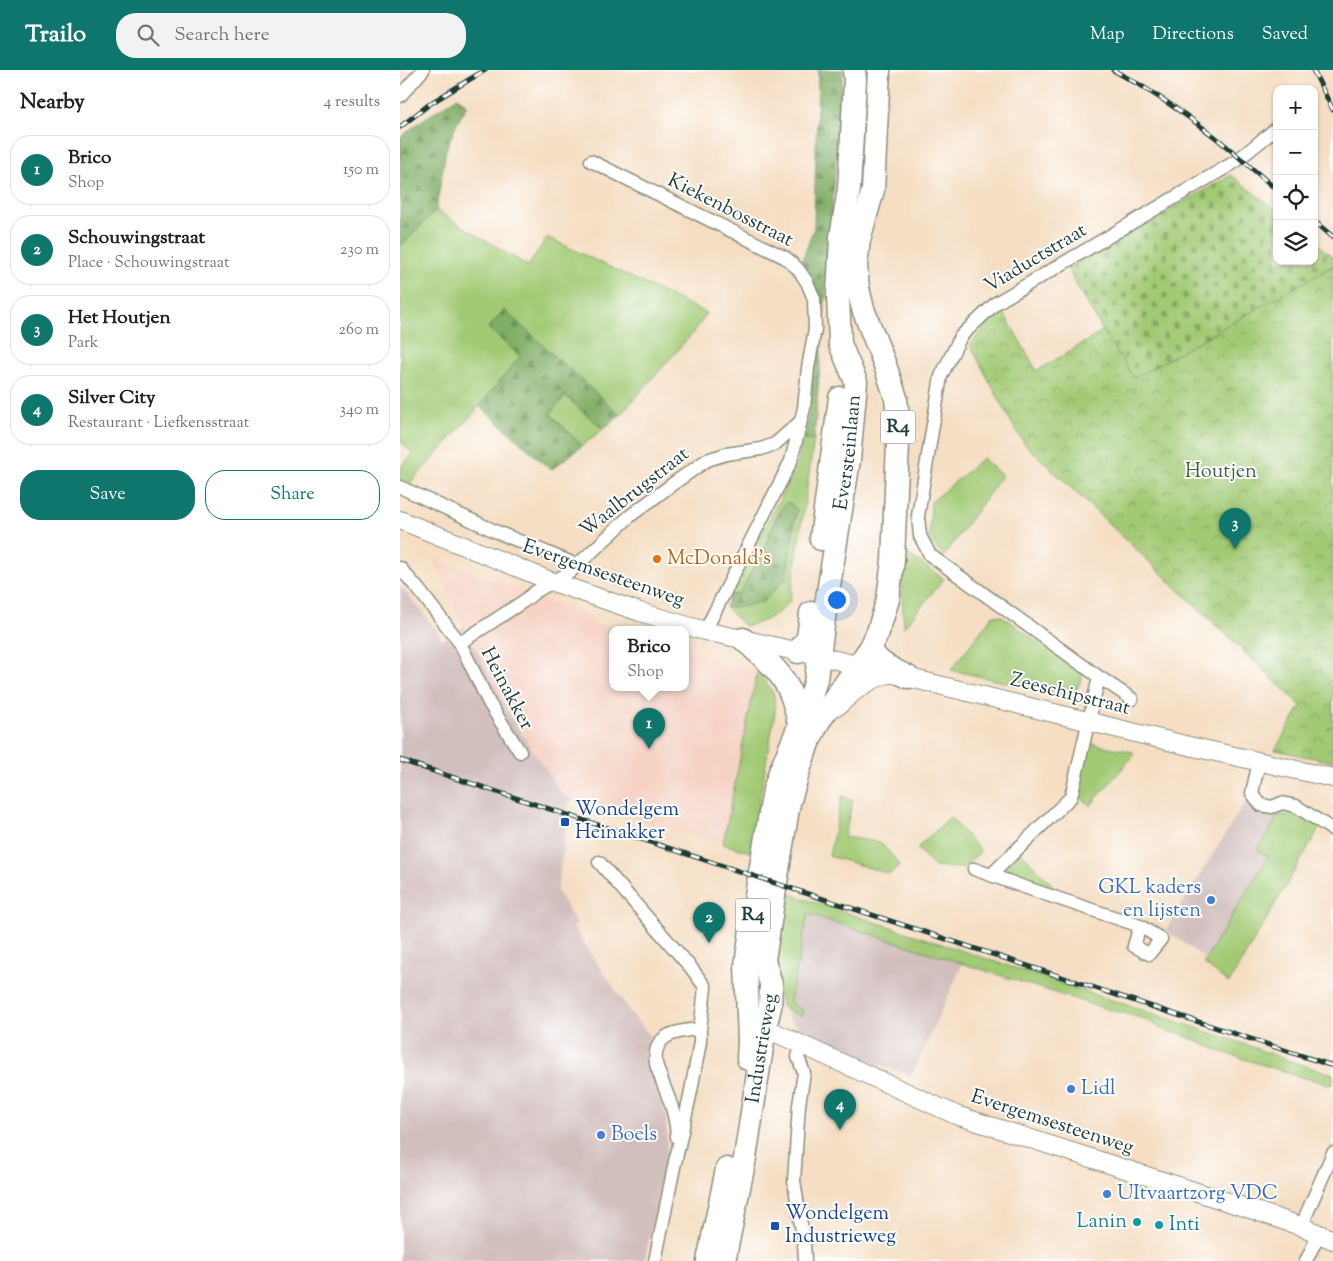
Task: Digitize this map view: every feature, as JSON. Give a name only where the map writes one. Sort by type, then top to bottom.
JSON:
[{"type":"highway","name":"R4","points":[[804,734],[819,720],[871,647],[878,632],[888,599],[893,560],[898,444],[896,398],[864,309],[858,288],[856,265],[859,240],[873,190],[879,70]]},
{"type":"highway","name":"Eversteinlaan","points":[[774,790],[780,772],[804,734],[810,700],[816,680],[808,654],[825,611],[849,460],[856,382],[840,344],[838,294],[841,237],[849,189],[855,75]]},
{"type":"highway","points":[[743,639],[782,678],[791,693],[804,734]]},
{"type":"highway","points":[[871,647],[875,657],[900,675]]},
{"type":"highway","name":"Industrieweg","points":[[724,1261],[745,1158],[765,1028],[770,1007],[771,984],[764,960],[789,803],[797,776],[804,734]]},
{"type":"highway","name":"Industrieweg","points":[[708,1261],[736,1129],[747,1061],[749,1041],[746,965],[774,790]]},
{"type":"main road","name":"Evergemsesteenweg","points":[[400,520],[553,582],[640,612],[688,626]]},
{"type":"main road","name":"Evergemsesteenweg","points":[[689,626],[808,654]]},
{"type":"main road","name":"Zeeschipstraat","points":[[808,654],[1189,746],[1333,778]]},
{"type":"main road","points":[[804,734],[857,688],[877,677],[900,675]]},
{"type":"main road","name":"Evergemsesteenweg","points":[[765,1028],[956,1115],[1303,1227],[1326,1237]]},
{"type":"street","points":[[400,96],[423,70]]},
{"type":"street","name":"Viaductstraat","points":[[1099,677],[930,555],[920,536],[918,516],[941,376],[961,336],[996,303],[1229,165],[1275,130]]},
{"type":"street","name":"Kiekenbosstraat","points":[[591,161],[786,258],[798,269],[807,282],[814,299],[815,328],[804,408],[791,461],[705,631]]},
{"type":"street","name":"Waalbrugstraat","points":[[553,582],[570,572],[630,516],[707,460],[726,454],[761,449],[775,444],[800,422]]},
{"type":"street","name":"Waalbrugstraat","points":[[400,487],[497,532],[577,565]]},
{"type":"street","name":"Heinakker","points":[[400,568],[460,643],[489,703],[520,752]]},
{"type":"street","name":"Heinakker","points":[[460,643],[535,592],[553,582]]},
{"type":"street","points":[[991,875],[1070,797],[1099,677],[1132,698]]},
{"type":"street","points":[[1259,762],[1252,793],[1261,805],[1272,807],[1282,803],[1296,806],[1333,830]]},
{"type":"street","points":[[599,862],[692,969],[705,987],[700,1042],[655,1261]]},
{"type":"street","points":[[974,869],[1024,888],[1140,926]]},
{"type":"street","points":[[675,1163],[676,1124],[656,1064],[656,1047],[668,1035],[677,1031],[700,1029]]},
{"type":"street","points":[[802,1044],[798,1057],[804,1073],[799,1105],[794,1181],[805,1261]]},
{"type":"street","points":[[1303,1227],[1333,1154]]},
{"type":"street","points":[[1306,1261],[1326,1237]]},
{"type":"shaded area","points":[[433,558],[589,615],[595,623],[609,627],[609,691],[689,691],[689,651],[757,672],[775,695],[775,713],[750,852],[570,799],[562,795],[512,720],[464,626]]},
{"type":"shaded area","points":[[400,586],[436,629],[442,640],[464,626],[512,720],[562,794],[570,799],[557,891],[577,924],[573,927],[630,1012],[650,1036],[644,1053],[666,1117],[667,1164],[644,1261],[400,1261]]},
{"type":"shaded area","points":[[1249,796],[1279,815],[1257,850],[1268,856],[1206,959],[1166,930]]},
{"type":"shaded area","points":[[808,914],[963,963],[911,1076],[872,1062],[802,1029],[791,1021],[783,1007],[790,1003]]},
{"type":"green space","points":[[818,70],[843,70],[814,440],[803,439],[809,411],[819,302],[800,263],[814,228]]},
{"type":"green space","points":[[458,97],[467,105],[446,149],[436,210],[400,247],[400,138],[418,123]]},
{"type":"green space","points":[[1231,175],[1273,208],[1273,265],[1318,265],[1318,244],[1333,257],[1333,266],[1133,379],[1067,268]]},
{"type":"green space","points":[[436,210],[528,266],[547,237],[706,313],[699,326],[620,415],[505,311],[489,328],[521,356],[480,406],[408,486],[400,482],[400,467],[413,454],[400,441],[400,247]]},
{"type":"green space","name":"Houtjen","points":[[1333,266],[1333,762],[1275,750],[1301,706],[1025,444],[1016,431],[970,345],[1001,308],[1037,371],[1103,331],[1134,378]]},
{"type":"green space","points":[[504,310],[620,415],[603,429],[565,396],[550,414],[582,446],[551,470],[480,406],[520,356],[488,328]]},
{"type":"green space","points":[[566,396],[603,429],[582,446],[550,413]]},
{"type":"green space","points":[[803,439],[814,440],[790,601],[769,618],[757,624],[744,626],[725,607],[739,607],[764,549],[740,593],[730,596],[797,465]]},
{"type":"green space","points":[[983,458],[1002,476],[944,556],[929,541],[931,502]]},
{"type":"green space","points":[[786,503],[790,503],[797,509],[786,578],[764,601],[739,607],[725,607],[730,596],[740,593],[764,548],[780,510]]},
{"type":"green space","points":[[905,552],[944,579],[904,627],[899,556]]},
{"type":"green space","points":[[993,615],[1002,616],[1083,675],[1073,698],[951,670]]},
{"type":"green space","points":[[757,672],[774,695],[775,713],[750,852],[723,844]]},
{"type":"green space","points":[[1089,743],[1133,752],[1133,756],[1090,806],[1077,792]]},
{"type":"green space","points":[[842,796],[853,801],[844,837],[880,842],[900,865],[890,874],[829,856]]},
{"type":"green space","points":[[1294,812],[1320,827],[1229,983],[1203,963],[1268,857],[1257,850],[1279,815],[1290,815]]},
{"type":"green space","points":[[950,817],[981,851],[963,868],[934,867],[917,848]]},
{"type":"green space","points":[[1021,852],[1057,890],[1054,892],[1003,875],[1008,862]]},
{"type":"green space","points":[[787,893],[1333,1074],[1333,1085],[1219,1051],[1179,1033],[1169,1033],[1145,1019],[1096,1006],[808,914],[790,1002],[803,1011],[801,1016],[783,1007],[777,990],[775,964],[782,894]]},
{"type":"railway","points":[[400,127],[431,103],[485,70]]},
{"type":"railway","points":[[1113,70],[1153,93],[1191,119],[1223,143],[1273,187]]},
{"type":"railway","points":[[1313,70],[1333,110]]},
{"type":"railway","points":[[1318,224],[1333,237]]},
{"type":"railway","points":[[400,760],[1333,1066]]},
{"type":"place","name":"Het Houtjen","points":[[1235,549]]},
{"type":"place","name":"McDonald's","points":[[657,559]]},
{"type":"place","name":"Brico","points":[[649,749]]},
{"type":"place","name":"Wondelgem Heinakker","points":[[565,822]]},
{"type":"place","name":"GKL kaders en lijsten","points":[[1211,900]]},
{"type":"place","name":"Schouwingstraat","points":[[709,943]]},
{"type":"place","name":"Lidl","points":[[1071,1089]]},
{"type":"place","name":"Silver City","points":[[840,1130]]},
{"type":"place","name":"Boels","points":[[601,1135]]},
{"type":"place","name":"UItvaartzorg VDC","points":[[1107,1194]]},
{"type":"place","name":"Lanin","points":[[1137,1222]]},
{"type":"place","name":"Inti","points":[[1159,1225]]},
{"type":"place","name":"Wondelgem Industrieweg","points":[[775,1226]]}]
